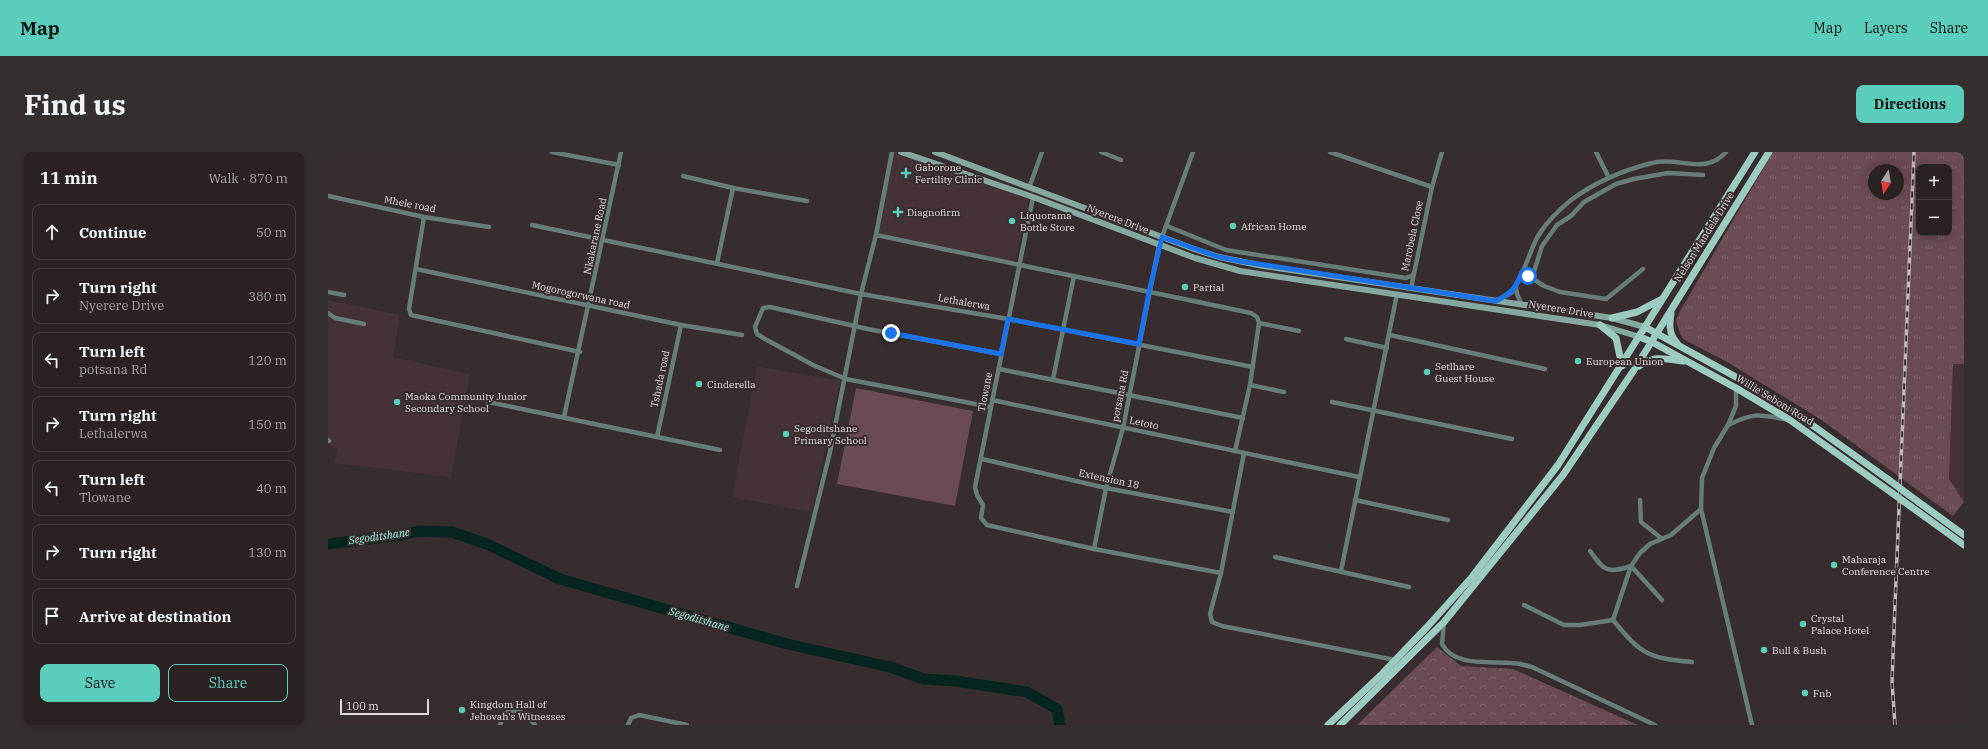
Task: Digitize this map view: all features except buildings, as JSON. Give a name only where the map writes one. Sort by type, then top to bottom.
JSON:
[{"type":"main road","name":"Nyerere Drive","points":[[901,152],[1033,197],[1202,261],[1240,271],[1600,325],[1640,337]]},
{"type":"main road","name":"Nyerere Drive","points":[[935,152],[1212,255],[1239,261],[1410,288],[1612,318],[1645,327]]},
{"type":"main road","name":"Nelson Mandela Drive","points":[[1328,725],[1395,660],[1467,582],[1510,529],[1558,465],[1756,152]]},
{"type":"main road","name":"Nelson Mandela Drive","points":[[1340,725],[1444,622],[1563,475],[1652,342],[1769,152]]},
{"type":"main road","points":[[1612,318],[1637,312],[1661,300]]},
{"type":"main road","points":[[1672,310],[1670,322],[1672,337],[1676,342],[1692,353]]},
{"type":"main road","points":[[1600,325],[1616,338],[1622,366]]},
{"type":"main road","name":"Willie Seboni Road","points":[[1645,327],[1745,382],[1794,412],[1964,535]]},
{"type":"main road","name":"Willie Seboni Road","points":[[1640,337],[1652,342],[1736,388],[1790,420],[1964,546]]},
{"type":"main road","points":[[1634,370],[1648,359],[1663,358],[1688,362]]},
{"type":"street","points":[[552,152],[619,165]]},
{"type":"street","name":"Nkakarane Road","points":[[564,417],[580,352],[622,152]]},
{"type":"street","points":[[797,586],[846,378],[861,294],[876,235],[892,152]]},
{"type":"street","points":[[1029,188],[1042,152]]},
{"type":"street","points":[[1101,152],[1121,160]]},
{"type":"street","name":"potsana Rd","points":[[1094,549],[1106,488],[1123,428],[1149,292],[1160,245],[1193,152]]},
{"type":"street","points":[[1330,152],[1432,188]]},
{"type":"street","name":"Marobela Close","points":[[1410,288],[1432,188],[1442,152]]},
{"type":"street","points":[[1596,152],[1609,178]]},
{"type":"street","points":[[1496,301],[1511,293],[1516,287],[1538,236],[1571,200],[1609,178],[1652,163],[1712,164],[1719,160],[1726,152]]},
{"type":"street","points":[[1532,278],[1542,246],[1557,225],[1570,216],[1584,202],[1616,184],[1634,179],[1668,173],[1703,175]]},
{"type":"street","points":[[683,176],[733,188],[807,201]]},
{"type":"street","points":[[717,263],[733,188]]},
{"type":"street","name":"Mhele road","points":[[328,196],[424,217],[489,226]]},
{"type":"street","name":"Tlowane","points":[[1033,197],[992,400],[982,459],[975,487],[977,495],[983,506],[981,518],[987,525],[1094,549]]},
{"type":"street","points":[[424,217],[409,313],[414,317],[580,352]]},
{"type":"street","name":"Lethalerwa","points":[[532,225],[861,294],[1008,319],[1253,367]]},
{"type":"street","points":[[1167,226],[1226,250],[1406,278],[1413,275]]},
{"type":"street","points":[[876,235],[1251,313],[1257,317],[1258,323],[1250,385],[1236,452]]},
{"type":"street","name":"Mogorogorwana road","points":[[416,269],[681,325],[742,336]]},
{"type":"street","points":[[1522,272],[1544,286],[1560,292],[1606,299],[1643,269]]},
{"type":"street","points":[[1053,379],[1074,276]]},
{"type":"street","points":[[1516,287],[1517,294],[1522,305]]},
{"type":"street","points":[[328,292],[344,295]]},
{"type":"street","points":[[1340,571],[1386,348],[1390,335],[1397,294]]},
{"type":"street","points":[[991,407],[846,378],[814,365],[765,339],[757,334],[755,327],[761,313],[766,307],[1001,354]]},
{"type":"street","points":[[328,313],[335,318],[364,324]]},
{"type":"street","points":[[1258,323],[1299,331]]},
{"type":"street","name":"Tshada road","points":[[657,437],[681,325]]},
{"type":"street","points":[[1390,335],[1545,369]]},
{"type":"street","points":[[1346,339],[1386,348]]},
{"type":"street","points":[[999,369],[1243,418]]},
{"type":"street","points":[[1250,385],[1284,392]]},
{"type":"street","points":[[1736,388],[1736,406],[1728,425],[1707,463],[1702,478],[1701,509],[1752,725]]},
{"type":"street","name":"Letoto","points":[[992,400],[1359,477]]},
{"type":"street","points":[[488,402],[720,450]]},
{"type":"street","points":[[1332,402],[1512,439]]},
{"type":"street","points":[[1728,425],[1747,416],[1756,414],[1790,420]]},
{"type":"street","points":[[1244,454],[1221,573],[1210,614],[1212,622],[1215,624],[1395,660]]},
{"type":"street","name":"Extension 18","points":[[982,459],[1106,488],[1233,512]]},
{"type":"street","points":[[1354,500],[1448,520]]},
{"type":"street","points":[[1640,500],[1641,522],[1661,538]]},
{"type":"street","points":[[1613,620],[1632,566],[1645,547],[1661,538],[1671,535],[1701,509]]},
{"type":"street","points":[[1094,549],[1221,573]]},
{"type":"street","points":[[1590,551],[1601,567],[1616,571],[1632,566]]},
{"type":"street","points":[[1275,557],[1410,587]]},
{"type":"street","points":[[1632,566],[1662,600]]},
{"type":"street","points":[[1524,605],[1564,626],[1613,620]]},
{"type":"street","points":[[1613,620],[1633,644],[1645,653],[1665,660],[1692,662]]},
{"type":"street","points":[[1444,622],[1441,639],[1442,644],[1449,652],[1458,657],[1470,661],[1513,663],[1532,667],[1655,725]]},
{"type":"street","points":[[500,725],[504,714],[507,711],[517,711],[526,713],[535,725]]},
{"type":"street","points":[[628,725],[630,718],[639,716],[687,725]]},
{"type":"shaded area","points":[[894,152],[905,152],[1029,197],[1015,262],[874,232]]},
{"type":"shaded area","name":"Maoka Community Junior Secondary School","points":[[328,300],[400,315],[393,357],[470,374],[451,477],[334,463],[338,449],[328,444]]},
{"type":"shaded area","points":[[1953,364],[1964,364],[1964,503],[1949,479]]},
{"type":"shaded area","name":"Segoditshane Primary School","points":[[757,366],[840,381],[811,512],[732,497]]},
{"type":"green space","points":[[1773,152],[1964,152],[1964,364],[1953,364],[1949,479],[1964,502],[1953,516],[1823,421],[1729,363],[1683,339],[1676,320]]},
{"type":"green space","points":[[856,388],[973,411],[955,506],[837,484]]},
{"type":"green space","points":[[1437,647],[1461,666],[1513,669],[1638,725],[1357,725]]},
{"type":"waterway","name":"Segoditshane","points":[[328,544],[401,535],[419,531],[452,532],[487,544],[560,579],[787,644],[890,667],[924,679],[956,681],[1027,692],[1057,709],[1060,725]]},
{"type":"railway","points":[[1895,725],[1892,682],[1914,152]]},
{"type":"place","name":"Gaborone Fertility Clinic","points":[[906,173]]},
{"type":"place","name":"Diagnofirm","points":[[898,212]]},
{"type":"place","name":"Liquorama Bottle Store","points":[[1012,221]]},
{"type":"place","name":"African Home","points":[[1233,226]]},
{"type":"place","name":"Partial","points":[[1185,287]]},
{"type":"place","name":"European Union","points":[[1578,361]]},
{"type":"place","name":"Setlhare Guest House","points":[[1427,372]]},
{"type":"place","name":"Cinderella","points":[[699,384]]},
{"type":"place","name":"Maoka Community Junior Secondary School","points":[[397,402]]},
{"type":"place","name":"Segoditshane Primary School","points":[[786,434]]},
{"type":"place","name":"Maharaja Conference Centre","points":[[1834,565]]},
{"type":"place","name":"Crystal Palace Hotel","points":[[1803,624]]},
{"type":"place","name":"Bull & Bush","points":[[1764,650]]},
{"type":"place","name":"Fnb","points":[[1805,693]]},
{"type":"place","name":"Kingdom Hall of Jehovah's Witnesses","points":[[462,710]]},
{"type":"route","points":[[891,333],[1001,354],[1008,319],[1139,344],[1162,237],[1219,257],[1263,266],[1496,301],[1511,293],[1516,287],[1522,272],[1528,276]]}]
